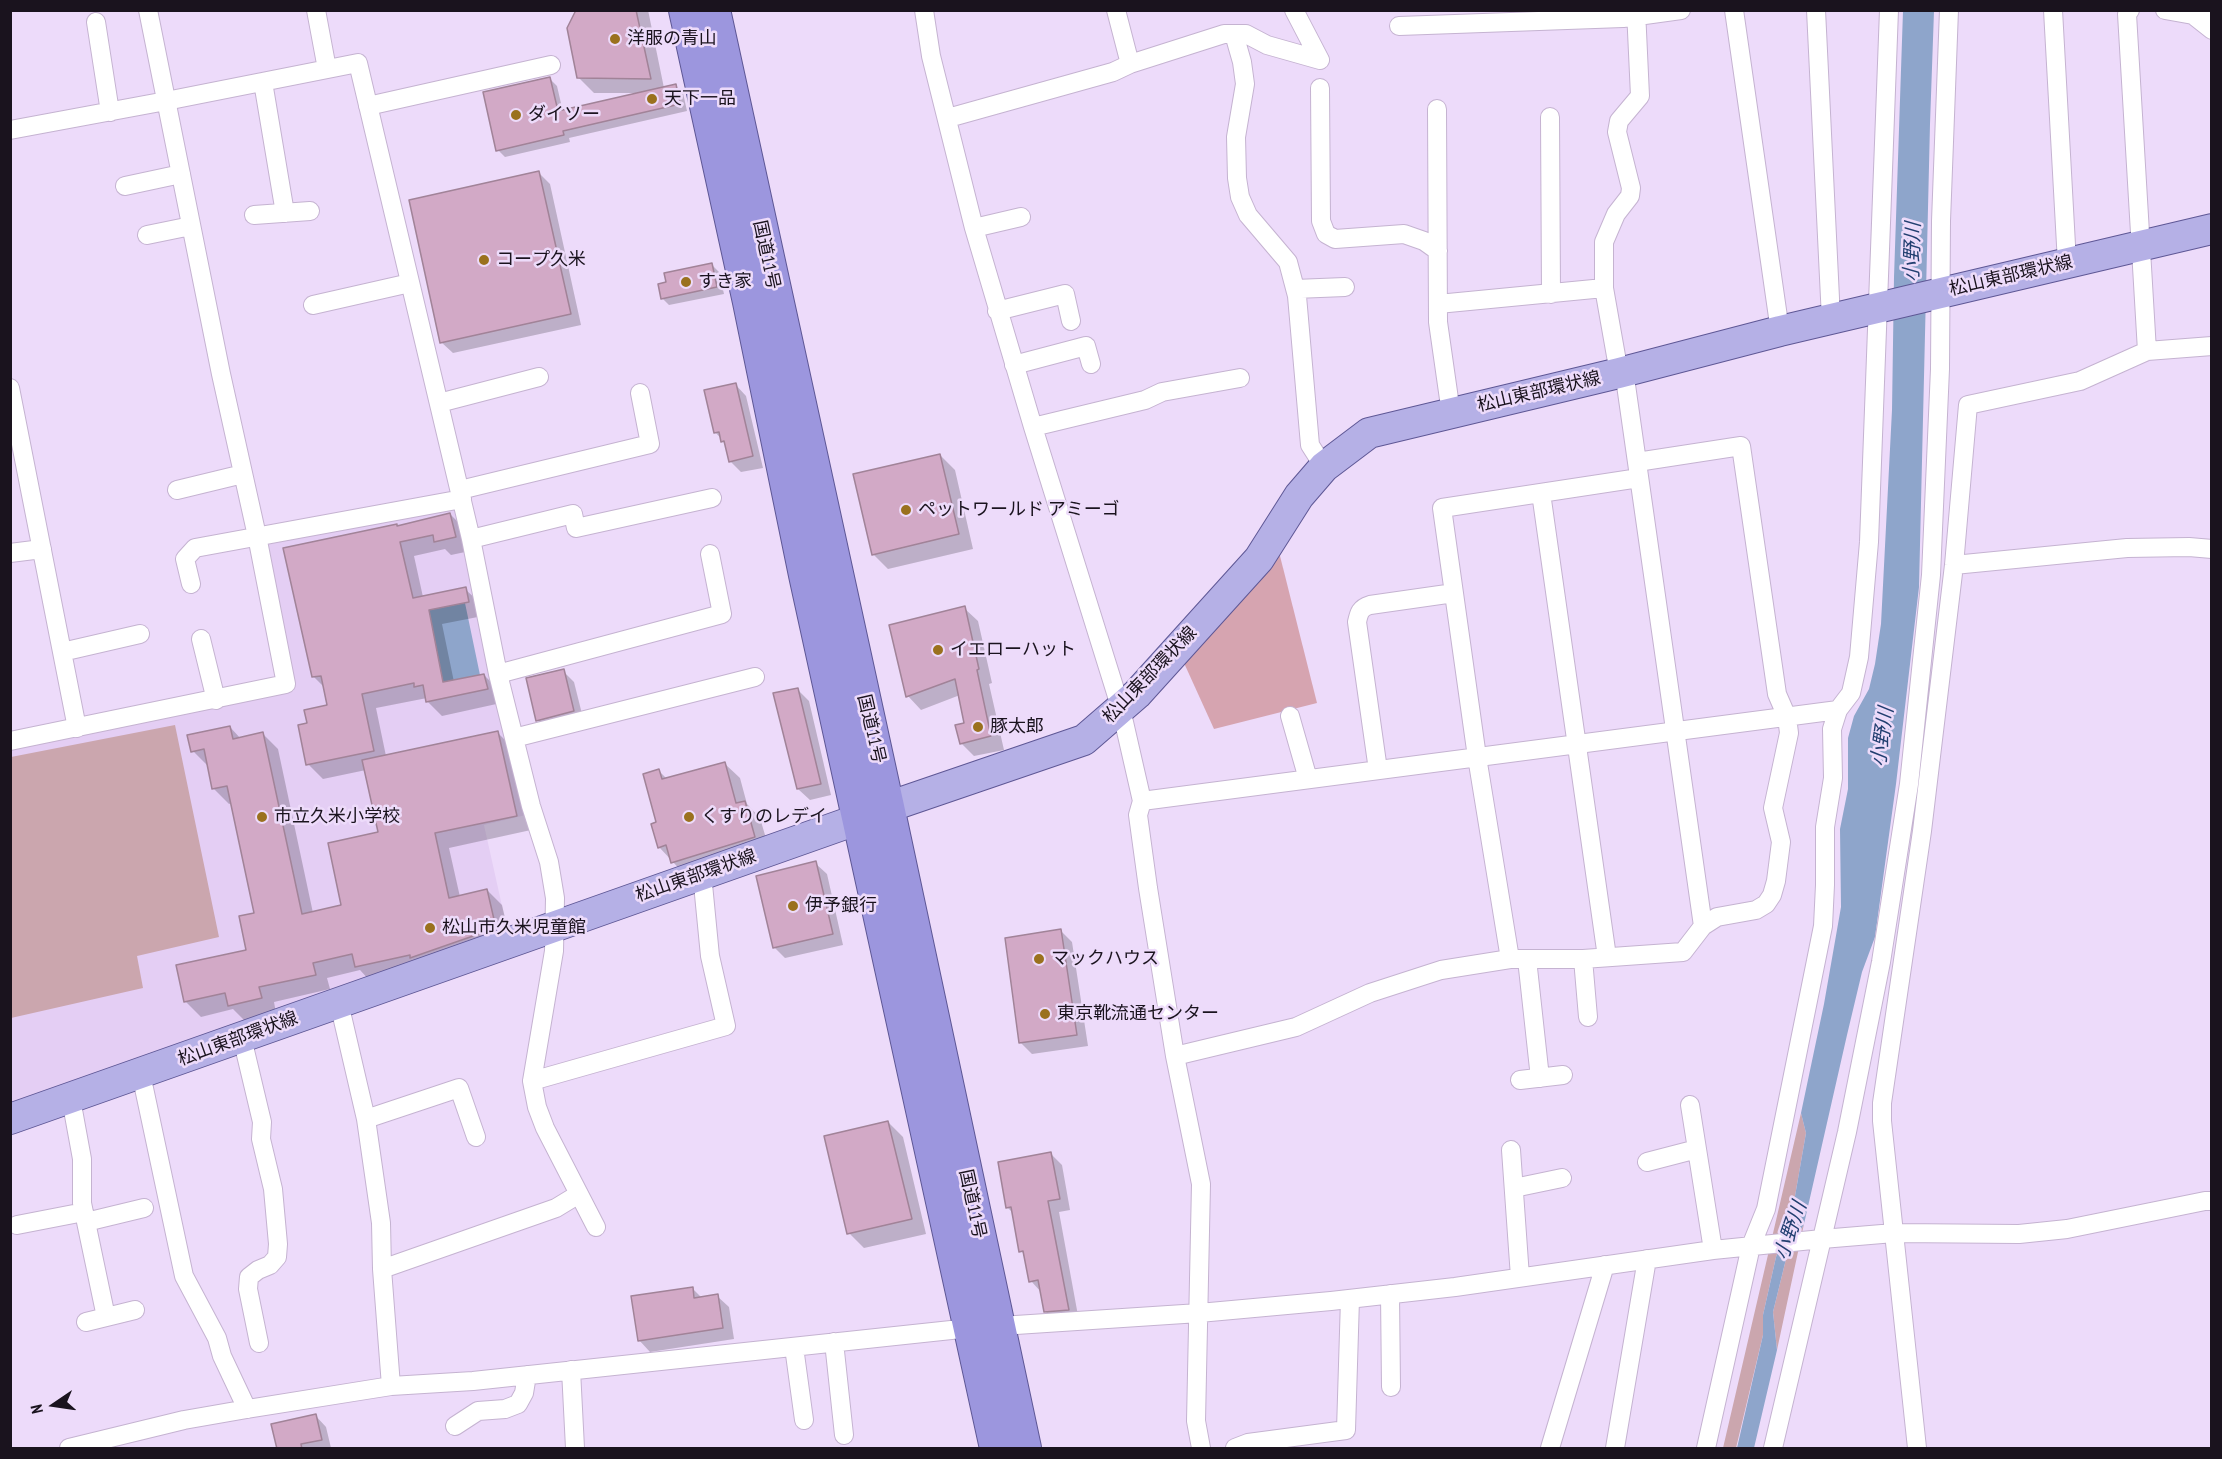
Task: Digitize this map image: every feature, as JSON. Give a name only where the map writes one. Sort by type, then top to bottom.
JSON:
[{"type":"highway","name":"国道11号","points":[[685,10],[859,819],[984,1327],[1025,1449]]},
{"type":"highway","name":"国道11号","points":[[714,10],[888,807],[984,1327],[996,1449]]},
{"type":"main road","name":"松山東部環状線","points":[[10,1119],[888,807],[1084,740],[1121,710],[1259,559],[1299,496],[1324,467],[1369,433],[1780,331],[2211,229]]},
{"type":"street","points":[[10,741],[285,684],[257,536],[148,10]]},
{"type":"street","points":[[316,10],[327,69]]},
{"type":"street","points":[[924,10],[932,56],[974,228],[1032,427],[1121,710],[1142,801],[1138,815],[1175,1056],[1201,1184],[1196,1421],[1201,1449]]},
{"type":"street","points":[[1116,10],[1130,64]]},
{"type":"street","points":[[948,118],[1113,72],[1130,64],[1224,34],[1246,34],[1267,45],[1320,60],[1294,10]]},
{"type":"street","points":[[1399,26],[1681,10]]},
{"type":"street","points":[[1734,10],[1780,331]]},
{"type":"street","points":[[1816,10],[1831,319]]},
{"type":"street","points":[[1706,1449],[1766,1209],[1823,926],[1825,827],[1833,778],[1832,729],[1838,710],[1851,693],[1858,657],[1869,542],[1883,307],[1889,10]]},
{"type":"street","points":[[1773,1449],[1817,1240],[1847,1132],[1881,962],[1909,784],[1931,575],[1938,294],[1949,10]]},
{"type":"street","points":[[2053,10],[2067,263]]},
{"type":"street","points":[[2130,10],[2127,14],[2147,351]]},
{"type":"street","points":[[2165,10],[2193,15],[2211,11]]},
{"type":"street","points":[[1636,14],[1640,96],[1619,121],[1617,132],[1630,196],[1616,214],[1604,242],[1604,288],[1622,372],[1638,470],[1703,926]]},
{"type":"street","points":[[2193,15],[2211,30]]},
{"type":"street","points":[[96,22],[110,112]]},
{"type":"street","points":[[1234,34],[1245,84],[1236,137],[1236,178],[1240,197],[1248,215],[1288,262],[1295,289],[1310,445],[1324,467]]},
{"type":"street","points":[[10,130],[358,63],[461,495],[498,674],[549,862],[555,898],[554,951],[532,1081],[537,1107],[545,1128],[596,1227]]},
{"type":"street","points":[[368,106],[551,65]]},
{"type":"street","points":[[263,82],[285,213]]},
{"type":"street","points":[[1320,88],[1322,221],[1326,234],[1335,239],[1404,234],[1424,241],[1438,251]]},
{"type":"street","points":[[1437,109],[1438,322],[1451,413]]},
{"type":"street","points":[[1550,117],[1551,294]]},
{"type":"street","points":[[125,186],[181,174]]},
{"type":"street","points":[[254,215],[310,211]]},
{"type":"street","points":[[974,228],[1021,217]]},
{"type":"street","points":[[147,236],[191,226]]},
{"type":"street","points":[[313,305],[410,284]]},
{"type":"street","points":[[1295,289],[1345,287]]},
{"type":"street","points":[[1438,304],[1604,288]]},
{"type":"street","points":[[997,311],[1065,294],[1071,321]]},
{"type":"street","points":[[1014,365],[1086,346],[1091,364]]},
{"type":"street","points":[[1917,1449],[1882,1121],[1882,1103],[1922,831],[1954,565],[1968,405],[2080,381],[2147,351],[2211,346]]},
{"type":"street","points":[[439,403],[538,377]]},
{"type":"street","points":[[1032,427],[1145,400],[1162,392],[1240,378]]},
{"type":"street","points":[[10,388],[77,728]]},
{"type":"street","points":[[191,584],[185,559],[195,548],[461,495],[650,444],[640,393]]},
{"type":"street","points":[[1175,1056],[1296,1027],[1370,993],[1420,976],[1479,962],[1518,959],[1583,959],[1683,952],[1703,926],[1717,917],[1756,910],[1766,904],[1772,895],[1776,881],[1781,842],[1773,808],[1789,733],[1787,717],[1777,694],[1741,446],[1541,493],[1442,508],[1477,757],[1518,959],[1540,1078]]},
{"type":"street","points":[[177,490],[243,474]]},
{"type":"street","points":[[1541,493],[1607,957]]},
{"type":"street","points":[[471,539],[573,514],[576,528],[712,498]]},
{"type":"street","points":[[1954,565],[2127,548],[2211,549]]},
{"type":"street","points":[[10,553],[42,549]]},
{"type":"street","points":[[498,674],[722,614],[710,554]]},
{"type":"street","points":[[1378,770],[1357,622],[1359,612],[1364,607],[1454,593]]},
{"type":"street","points":[[62,652],[140,634]]},
{"type":"street","points":[[201,639],[216,700]]},
{"type":"street","points":[[514,738],[755,677]]},
{"type":"street","points":[[1142,801],[1838,710]]},
{"type":"street","points":[[1290,716],[1308,779]]},
{"type":"street","points":[[532,1081],[726,1026],[710,956],[702,874]]},
{"type":"street","points":[[1583,959],[1588,1017]]},
{"type":"street","points":[[339,1003],[366,1119],[381,1222],[382,1269],[391,1386]]},
{"type":"street","points":[[242,1038],[262,1122],[261,1140],[273,1189],[278,1244],[277,1257],[270,1265],[249,1277],[248,1289],[259,1343]]},
{"type":"street","points":[[141,1074],[184,1276],[218,1338],[222,1356],[247,1409]]},
{"type":"street","points":[[1520,1080],[1563,1076]]},
{"type":"street","points":[[366,1119],[459,1088],[476,1137]]},
{"type":"street","points":[[71,1099],[82,1158],[81,1203],[106,1317]]},
{"type":"street","points":[[1690,1105],[1713,1250]]},
{"type":"street","points":[[1647,1161],[1697,1149]]},
{"type":"street","points":[[1511,1150],[1520,1277]]},
{"type":"street","points":[[1514,1188],[1562,1178]]},
{"type":"street","points":[[382,1269],[556,1208],[579,1194]]},
{"type":"street","points":[[69,1449],[184,1420],[391,1386],[473,1381],[984,1327],[1199,1313],[1350,1299],[1713,1250],[1817,1240],[1894,1233],[2019,1234],[2067,1229],[2211,1201]]},
{"type":"street","points":[[17,1225],[144,1208]]},
{"type":"street","points":[[1615,1449],[1647,1259]]},
{"type":"street","points":[[1550,1449],[1605,1265]]},
{"type":"street","points":[[1390,1294],[1391,1387]]},
{"type":"street","points":[[1235,1449],[1248,1443],[1312,1442],[1346,1430],[1350,1299]]},
{"type":"street","points":[[86,1322],[135,1310]]},
{"type":"street","points":[[834,1342],[844,1435]]},
{"type":"street","points":[[794,1347],[804,1420]]},
{"type":"street","points":[[571,1370],[575,1449]]},
{"type":"street","points":[[455,1426],[478,1412],[504,1409],[518,1404],[524,1393],[527,1375]]},
{"type":"shaded area","points":[[447,506],[457,513],[526,815],[484,825],[508,933],[11,1107],[10,745],[294,691],[263,546],[269,540]]},
{"type":"shaded area","points":[[1278,548],[1317,703],[1214,729],[1184,663]]},
{"type":"shaded area","points":[[175,725],[219,937],[137,956],[143,988],[11,1018],[11,757]]},
{"type":"shaded area","points":[[1801,1113],[1806,1133],[1791,1219],[1776,1257],[1763,1315],[1763,1335],[1736,1448],[1723,1448]]},
{"type":"shaded area","points":[[1804,1224],[1777,1350],[1773,1312],[1786,1259]]},
{"type":"water","name":"小野川","points":[[1903,11],[1934,11],[1919,587],[1875,937],[1862,972],[1804,1224],[1786,1259],[1773,1312],[1777,1350],[1754,1448],[1737,1448],[1763,1335],[1763,1315],[1776,1257],[1791,1219],[1806,1133],[1801,1113],[1824,1004],[1841,907],[1840,829],[1848,789],[1848,738],[1854,716],[1869,689],[1881,624],[1892,410]]},
{"type":"water","points":[[465,603],[480,675],[443,682],[429,610]]},
{"type":"building","points":[[576,10],[636,10],[651,79],[577,78],[567,28]]},
{"type":"building","points":[[550,77],[558,111],[676,84],[680,104],[563,131],[564,135],[496,151],[483,92]]},
{"type":"building","points":[[539,171],[571,314],[440,343],[409,200]]},
{"type":"building","points":[[712,263],[717,287],[661,299],[658,284],[666,282],[664,273]]},
{"type":"building","points":[[736,383],[753,456],[729,462],[724,441],[721,442],[719,432],[714,433],[704,390]]},
{"type":"building","points":[[940,454],[959,534],[872,555],[853,474]]},
{"type":"building","points":[[450,513],[456,537],[434,542],[433,535],[400,542],[413,598],[466,587],[469,602],[429,610],[443,682],[484,674],[488,689],[426,702],[423,685],[414,687],[414,683],[362,694],[374,751],[306,765],[298,725],[307,723],[304,710],[327,705],[321,676],[312,677],[283,548],[397,524],[397,526]]},
{"type":"building","points":[[965,606],[991,736],[960,744],[955,725],[964,723],[955,679],[906,697],[889,625]]},
{"type":"building","points":[[564,669],[574,711],[536,721],[526,678]]},
{"type":"building","points":[[798,688],[821,784],[797,789],[773,693]]},
{"type":"building","points":[[230,726],[233,739],[263,732],[302,914],[341,905],[328,843],[378,832],[362,760],[498,731],[517,816],[435,833],[449,898],[487,889],[496,928],[410,958],[410,955],[355,967],[352,954],[313,963],[316,975],[259,987],[262,998],[228,1006],[225,993],[184,1002],[176,965],[246,950],[239,916],[254,913],[227,786],[212,789],[204,749],[191,752],[187,735]]},
{"type":"building","points":[[725,762],[736,803],[745,801],[755,837],[671,863],[666,845],[658,848],[651,824],[656,822],[643,774],[659,769],[662,779]]},
{"type":"building","points":[[816,861],[833,934],[773,948],[756,876]]},
{"type":"building","points":[[1061,929],[1077,1035],[1019,1043],[1005,938]]},
{"type":"building","points":[[888,1121],[912,1219],[847,1234],[824,1136]]},
{"type":"building","points":[[1051,1152],[1060,1199],[1048,1201],[1069,1310],[1044,1312],[1038,1280],[1029,1282],[1023,1251],[1019,1252],[1011,1207],[1006,1208],[998,1162]]},
{"type":"building","points":[[693,1287],[694,1298],[718,1294],[723,1328],[638,1341],[631,1296]]},
{"type":"building","points":[[316,1414],[322,1440],[301,1444],[302,1449],[277,1449],[271,1424]]},
{"type":"place","name":"洋服の青山","points":[[615,39]]},
{"type":"place","name":"天下一品","points":[[652,99]]},
{"type":"place","name":"ダイソー","points":[[516,115]]},
{"type":"place","name":"コープ久米","points":[[484,260]]},
{"type":"place","name":"すき家","points":[[686,282]]},
{"type":"place","name":"ペットワールド アミーゴ","points":[[906,510]]},
{"type":"place","name":"イエローハット","points":[[938,650]]},
{"type":"place","name":"豚太郎","points":[[978,727]]},
{"type":"place","name":"市立久米小学校","points":[[262,817]]},
{"type":"place","name":"くすりのレデイ","points":[[689,817]]},
{"type":"place","name":"伊予銀行","points":[[793,906]]},
{"type":"place","name":"松山市久米児童館","points":[[430,928]]},
{"type":"place","name":"マックハウス","points":[[1039,959]]},
{"type":"place","name":"東京靴流通センター","points":[[1045,1014]]}]
